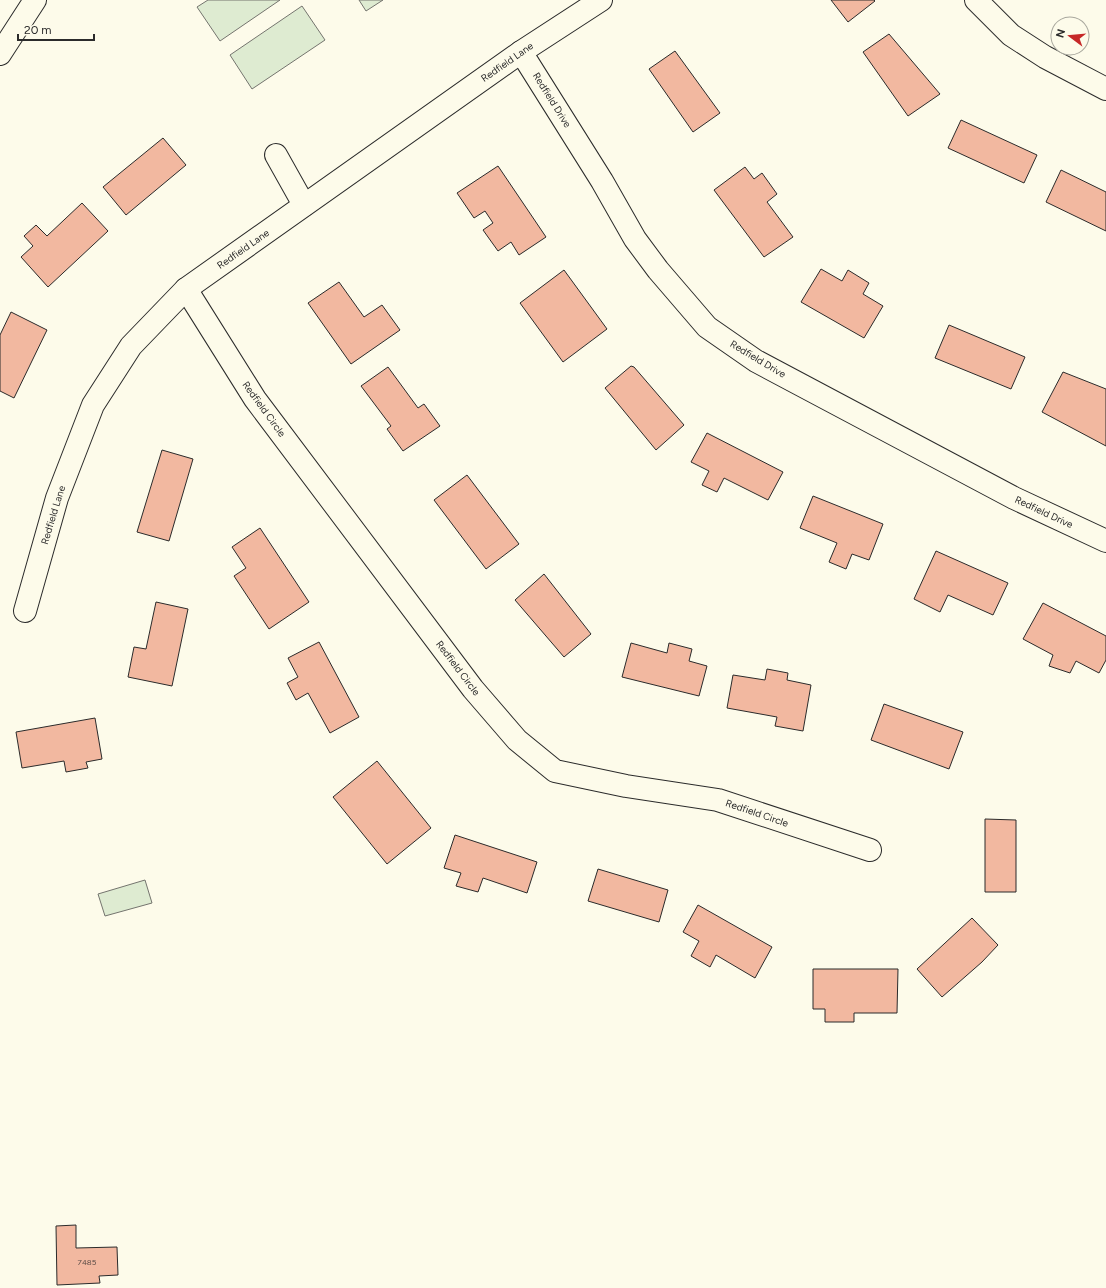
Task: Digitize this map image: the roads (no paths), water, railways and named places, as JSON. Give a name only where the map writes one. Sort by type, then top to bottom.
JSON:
[{"type":"street","points":[[0,54],[35,0]]},
{"type":"street","name":"Redfield Lane","points":[[25,611],[57,498],[93,405],[131,346],[186,289],[521,52],[601,0]]},
{"type":"street","points":[[976,0],[1011,35],[1045,57],[1106,89]]},
{"type":"street","name":"Redfield Drive","points":[[521,52],[602,181],[635,239],[658,270],[707,327],[756,360],[1014,498],[1106,541]]},
{"type":"street","points":[[276,155],[304,206]]},
{"type":"street","name":"Redfield Circle","points":[[186,289],[255,399],[474,689],[517,740],[556,771],[626,786],[718,800],[870,850]]}]
